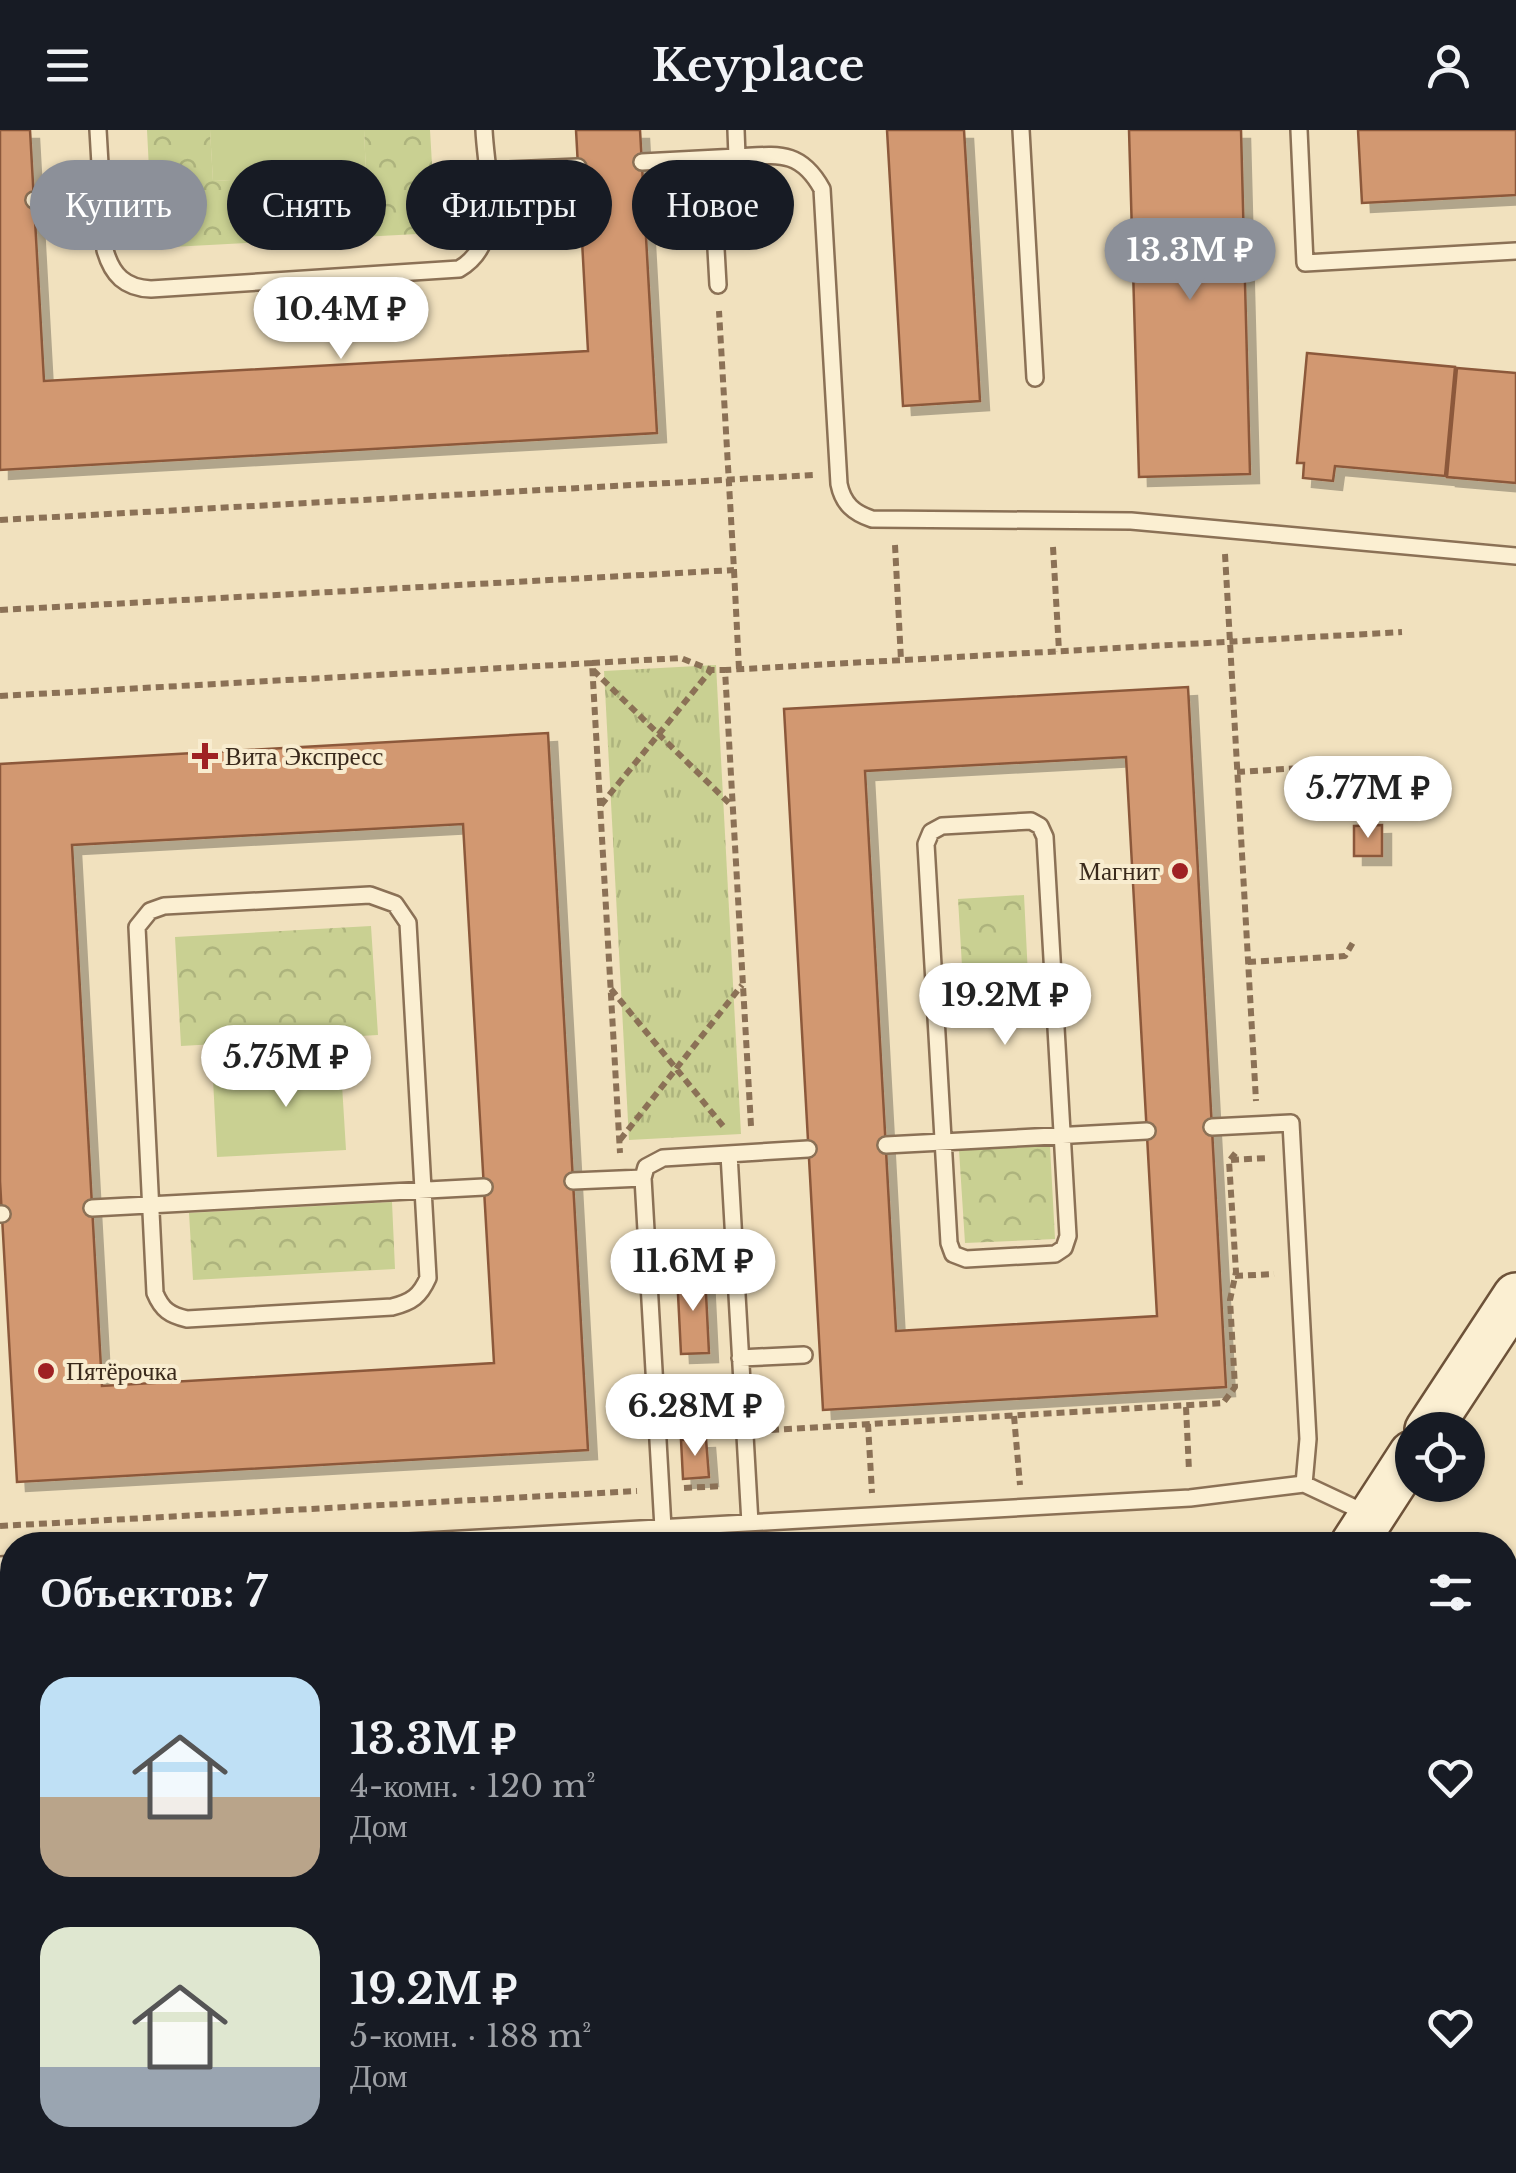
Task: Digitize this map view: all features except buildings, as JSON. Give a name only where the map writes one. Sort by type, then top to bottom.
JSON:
[{"type":"street","points":[[1440,1412],[1516,1296]]},
{"type":"street","points":[[1362,1530],[1395,1480]]},
{"type":"lane","points":[[98,130],[100,160]]},
{"type":"lane","points":[[484,130],[485,160]]},
{"type":"lane","points":[[736,130],[737,158]]},
{"type":"lane","points":[[1021,130],[1034,378]]},
{"type":"lane","points":[[1299,130],[1305,263],[1516,251]]},
{"type":"lane","points":[[688,160],[778,155],[793,158],[812,172],[822,189],[838,474],[840,492],[851,509],[872,519],[1130,521],[1516,556]]},
{"type":"lane","points":[[711,159],[718,285]]},
{"type":"lane","points":[[104,250],[109,265],[126,284],[138,289],[443,272],[459,269],[480,250]]},
{"type":"lane","points":[[1031,821],[1042,829],[1068,1236],[1064,1248],[1054,1254],[966,1259],[953,1254],[948,1243],[936,1010],[926,844],[931,832],[942,826],[1031,821]]},
{"type":"lane","points":[[370,895],[386,898],[402,911],[408,923],[423,1190],[428,1278],[416,1298],[392,1306],[206,1318],[175,1316],[160,1304],[150,1205],[136,938],[142,918],[164,906],[370,895]]},
{"type":"lane","points":[[1212,1127],[1291,1123],[1308,1439],[1304,1484]]},
{"type":"lane","points":[[886,1145],[1146,1131]]},
{"type":"lane","points":[[663,1528],[644,1178],[652,1161],[663,1158],[808,1149]]},
{"type":"lane","points":[[742,1153],[740,1358],[750,1523]]},
{"type":"lane","points":[[573,1182],[644,1178]]},
{"type":"lane","points":[[92,1208],[484,1187]]},
{"type":"lane","points":[[740,1358],[804,1355]]},
{"type":"lane","points":[[591,1532],[1190,1498],[1304,1484],[1362,1530]]},
{"type":"path","points":[[718,285],[739,669]]},
{"type":"path","points":[[0,520],[838,474]]},
{"type":"path","points":[[893,519],[901,660]]},
{"type":"path","points":[[1052,520],[1059,651]]},
{"type":"path","points":[[744,1431],[1186,1407],[1222,1403],[1234,1387],[1230,1300],[1235,1276],[1229,1160],[1257,1124],[1224,529]]},
{"type":"path","points":[[0,610],[734,570]]},
{"type":"path","points":[[0,696],[682,658],[711,670],[725,670],[1402,632]]},
{"type":"path","points":[[592,666],[733,806]]},
{"type":"path","points":[[592,666],[621,1179]]},
{"type":"path","points":[[600,806],[711,670]]},
{"type":"path","points":[[725,670],[743,984],[742,1153]]},
{"type":"path","points":[[1238,772],[1348,766],[1359,760]]},
{"type":"path","points":[[1248,962],[1345,956],[1355,939]]},
{"type":"path","points":[[619,1141],[743,984]]},
{"type":"path","points":[[610,988],[742,1153]]},
{"type":"path","points":[[936,1010],[1054,1003]]},
{"type":"path","points":[[1229,1160],[1293,1157]]},
{"type":"path","points":[[1235,1276],[1300,1272]]},
{"type":"path","points":[[1186,1407],[1190,1498]]},
{"type":"path","points":[[1014,1416],[1022,1508]]},
{"type":"path","points":[[868,1424],[874,1516]]},
{"type":"path","points":[[0,1526],[748,1485]]},
{"type":"green space","points":[[147,130],[210,130],[213,181],[227,180],[227,244],[207,245],[207,160],[149,160]]},
{"type":"green space","points":[[210,130],[364,130],[365,160],[227,160],[227,180],[213,181]]},
{"type":"green space","points":[[364,130],[430,130],[432,160],[406,160],[406,235],[386,236],[386,160],[365,160]]},
{"type":"green space","points":[[716,665],[741,1134],[629,1140],[604,671]]},
{"type":"green space","points":[[1024,895],[1029,996],[964,1000],[958,899]]},
{"type":"green space","points":[[371,926],[378,1035],[181,1046],[175,937]]},
{"type":"green space","points":[[340,1052],[346,1150],[217,1157],[212,1059]]},
{"type":"green space","points":[[1050,1146],[1055,1239],[965,1243],[959,1150]]},
{"type":"green space","points":[[392,1202],[395,1269],[193,1280],[189,1213]]},
{"type":"place","name":"Вита Экспресс","points":[[205,756]]},
{"type":"place","name":"Магнит","points":[[1180,871]]},
{"type":"place","name":"Пятёрочка","points":[[46,1371]]}]
